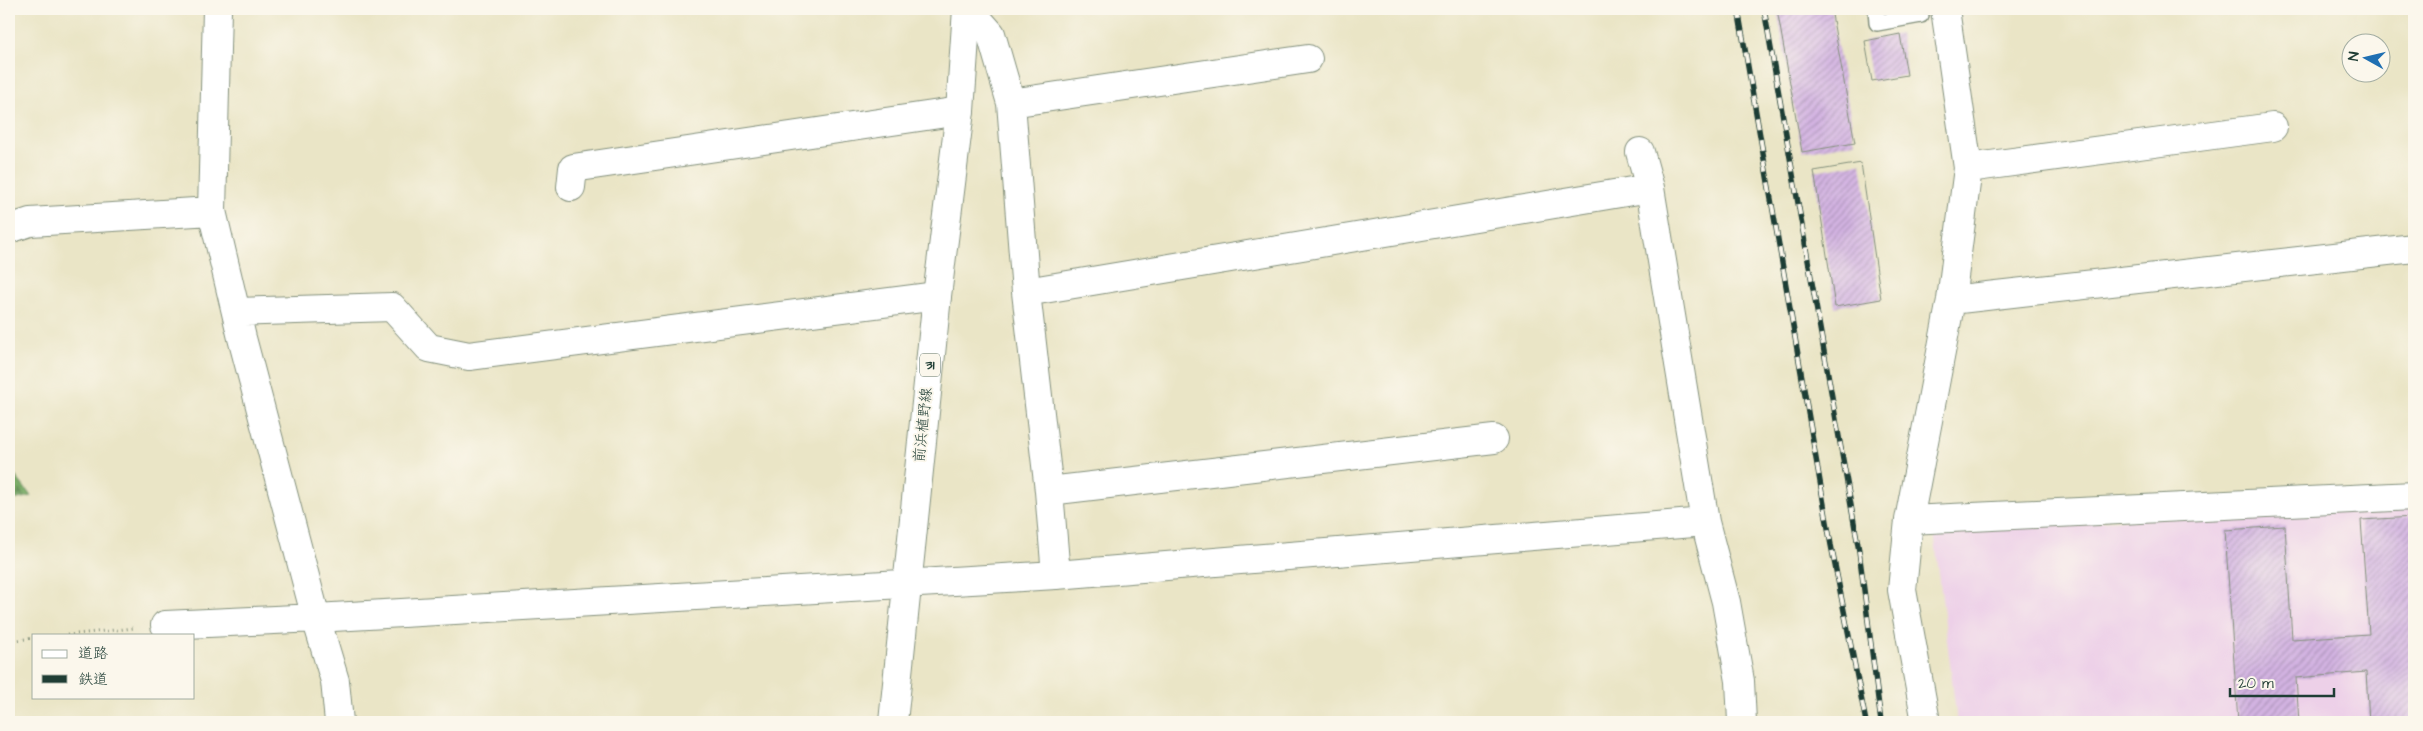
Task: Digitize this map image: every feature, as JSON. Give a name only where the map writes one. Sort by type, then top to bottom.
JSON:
[{"type":"street","points":[[217,9],[212,210],[236,312],[334,681],[339,722]]},
{"type":"street","points":[[968,9],[991,34],[1010,103],[1026,292],[1049,491],[1056,575]]},
{"type":"street","name":"前浜植野線","points":[[893,722],[937,296],[960,111],[968,9]]},
{"type":"street","points":[[1926,722],[1902,590],[1909,520],[1951,300],[1968,168],[1945,9]]},
{"type":"street","points":[[1010,103],[1308,59]]},
{"type":"street","points":[[571,188],[573,168],[960,111]]},
{"type":"street","points":[[1968,168],[2273,128]]},
{"type":"street","points":[[1640,152],[1650,188],[1705,522],[1726,602],[1740,681],[1742,722]]},
{"type":"street","points":[[1026,292],[1650,188]]},
{"type":"street","points":[[9,229],[30,222],[212,210]]},
{"type":"street","points":[[1951,300],[2414,248]]},
{"type":"street","points":[[236,312],[392,307],[429,348],[469,356],[937,296]]},
{"type":"street","points":[[1049,491],[1494,439]]},
{"type":"street","points":[[1909,520],[2414,496]]},
{"type":"street","points":[[166,625],[1056,575],[1705,522]]},
{"type":"lane","points":[[1876,9],[1878,22],[1921,15],[1920,9]]},
{"type":"path","points":[[77,634],[166,625]]},
{"type":"path","points":[[9,641],[32,638]]},
{"type":"shaded area","points":[[2414,500],[2414,722],[1957,722],[1934,532]]},
{"type":"green space","points":[[9,468],[31,496],[9,501]]},
{"type":"building","points":[[1777,9],[1831,9],[1855,143],[1802,152]]},
{"type":"building","points":[[1900,34],[1907,75],[1872,81],[1865,41]]},
{"type":"building","points":[[1861,163],[1881,299],[1835,307],[1814,171]]},
{"type":"building","points":[[2414,517],[2414,722],[2369,722],[2366,672],[2296,678],[2299,722],[2238,722],[2225,530],[2285,526],[2292,639],[2369,634],[2361,520]]},
{"type":"railway","points":[[1738,9],[1831,545],[1866,722]]},
{"type":"railway","points":[[1764,9],[1859,551],[1881,722]]}]
